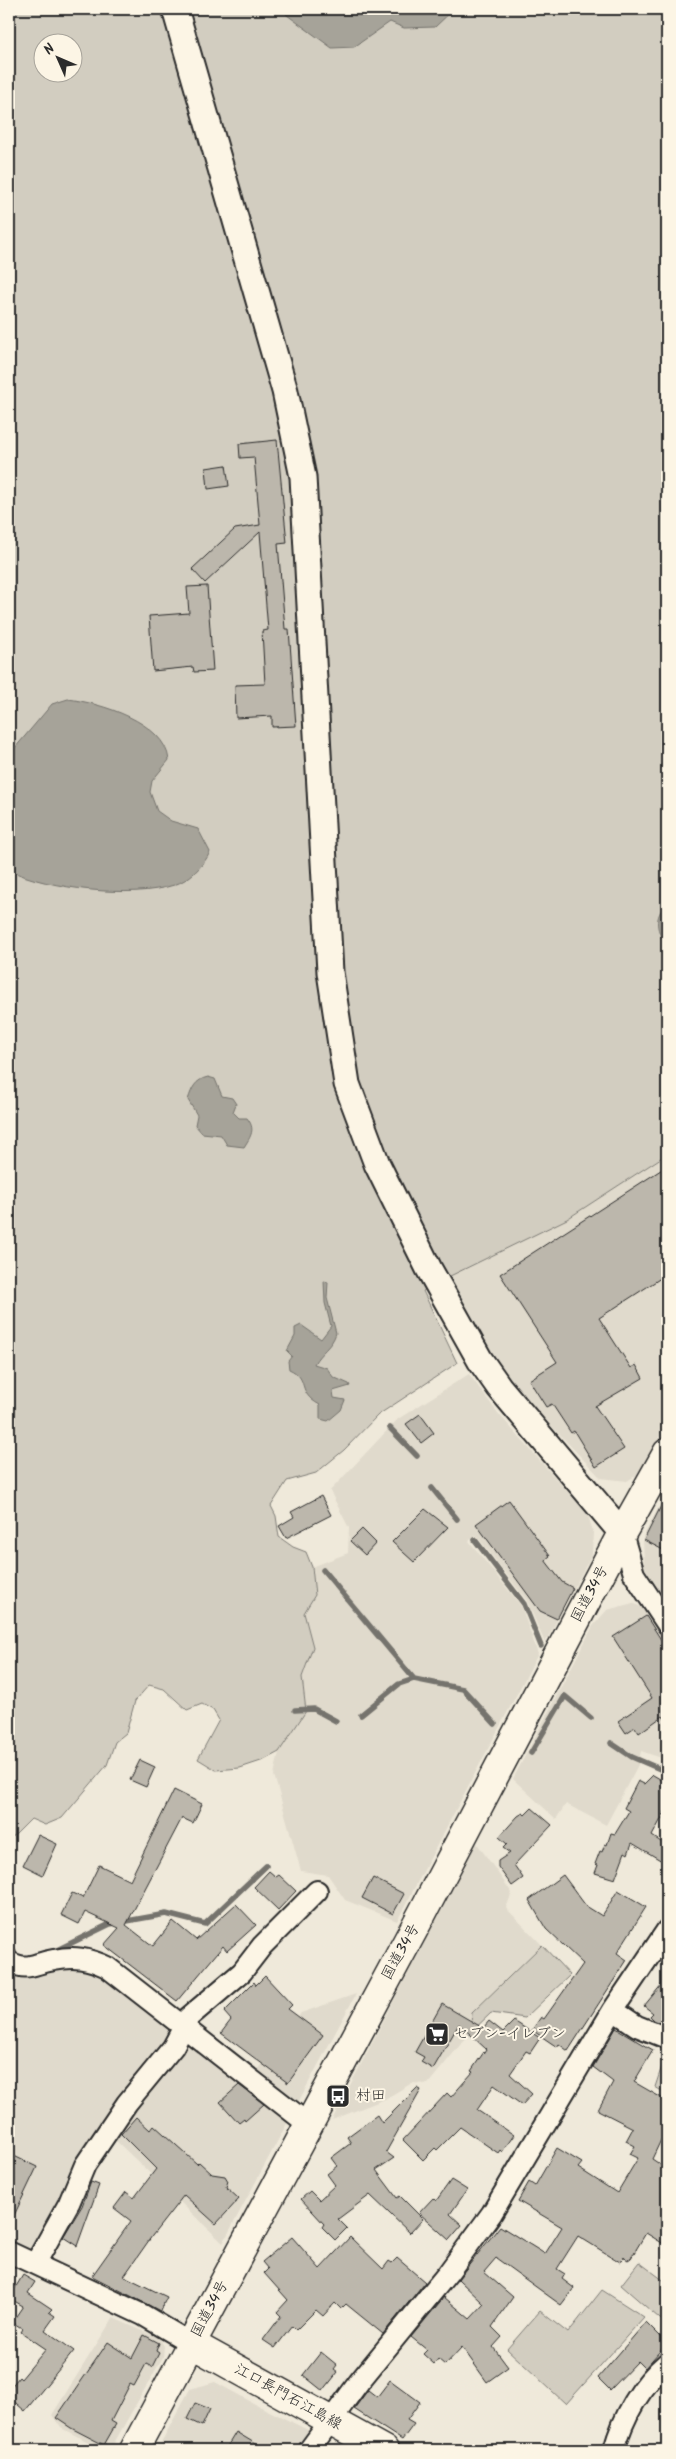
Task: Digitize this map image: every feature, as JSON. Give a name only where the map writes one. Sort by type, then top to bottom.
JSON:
[{"type":"main road","name":"国道34号","points":[[134,2450],[415,1927],[622,1532],[667,1453]]},
{"type":"main road","name":"江口長門石江島線","points":[[192,2344],[384,2450]]},
{"type":"street","points":[[175,9],[285,392],[303,477],[330,972],[347,1084],[377,1164],[429,1269],[480,1360],[499,1387],[622,1532],[634,1574],[667,1624]]},
{"type":"street","points":[[35,2264],[69,2204],[85,2165],[128,2103],[173,2047],[183,2025],[189,2017],[242,1972],[262,1946],[317,1891]]},
{"type":"street","points":[[309,2450],[329,2421],[448,2273],[488,2219],[613,2010],[667,1930]]},
{"type":"street","points":[[9,1962],[21,1968],[27,1968],[54,1960],[88,1958],[107,1967],[308,2124]]},
{"type":"street","points":[[613,2010],[637,2026],[667,2038]]},
{"type":"street","points":[[9,2252],[142,2315],[192,2344]]},
{"type":"street","points":[[614,2450],[620,2428],[644,2387],[667,2363]]},
{"type":"shaded area","points":[[9,9],[667,9],[667,1154],[567,1219],[423,1291],[457,1363],[378,1415],[344,1450],[316,1473],[287,1481],[271,1506],[276,1516],[279,1537],[293,1547],[306,1552],[312,1567],[315,1595],[304,1613],[313,1647],[302,1677],[306,1711],[279,1752],[264,1760],[240,1768],[216,1770],[198,1759],[219,1720],[213,1710],[202,1704],[187,1710],[164,1689],[149,1685],[135,1701],[126,1733],[115,1742],[107,1765],[62,1818],[45,1825],[31,1819],[14,1836],[9,1837]]},
{"type":"shaded area","points":[[283,9],[454,9],[435,27],[404,28],[390,22],[354,47],[332,48],[287,15]]},
{"type":"shaded area","points":[[68,699],[97,705],[129,717],[144,725],[156,735],[165,747],[169,760],[152,781],[150,792],[157,811],[171,821],[198,829],[210,852],[199,868],[185,880],[174,885],[156,889],[136,891],[90,890],[45,882],[9,870],[9,755],[52,704]]},
{"type":"shaded area","points":[[667,904],[667,945],[660,935],[658,919]]},
{"type":"shaded area","points":[[208,1077],[215,1079],[222,1096],[232,1098],[236,1104],[233,1112],[239,1118],[247,1118],[250,1122],[252,1132],[244,1147],[227,1145],[221,1135],[202,1133],[195,1125],[197,1115],[188,1100],[195,1085],[200,1080]]},
{"type":"shaded area","points":[[667,1154],[667,1422],[643,1471],[627,1481],[601,1478],[541,1415],[487,1352],[446,1278],[567,1219]]},
{"type":"shaded area","points":[[324,1281],[328,1282],[327,1298],[336,1333],[332,1342],[314,1364],[327,1368],[333,1377],[350,1386],[333,1391],[334,1398],[345,1400],[341,1410],[328,1421],[320,1419],[320,1405],[312,1400],[305,1391],[300,1377],[289,1369],[288,1361],[292,1356],[287,1351],[295,1336],[295,1328],[301,1325],[321,1339],[331,1326],[325,1303]]},
{"type":"shaded area","points":[[469,1374],[497,1412],[588,1515],[593,1532],[592,1554],[545,1643],[527,1601],[476,1535],[469,1541],[521,1606],[538,1654],[397,1921],[345,1900],[328,1875],[301,1871],[274,1775],[279,1752],[306,1711],[302,1677],[313,1647],[304,1613],[315,1595],[312,1567],[348,1553],[349,1528],[330,1491],[398,1419]]},
{"type":"shaded area","points":[[667,1492],[667,1600],[665,1600],[644,1566],[643,1537]]},
{"type":"shaded area","points":[[633,1603],[647,1610],[667,1643],[667,1760],[641,1751],[638,1765],[606,1825],[566,1804],[556,1819],[513,1779],[593,1626],[607,1610]]},
{"type":"shaded area","points":[[476,1842],[512,1893],[506,1908],[542,1945],[472,2013],[470,2033],[428,2084],[412,2083],[385,2099],[332,2120]]},
{"type":"shaded area","points":[[542,1945],[570,1975],[525,2018],[491,2013],[470,2033],[472,2013]]},
{"type":"shaded area","points":[[60,1965],[95,1968],[173,2027],[167,2047],[35,2253],[9,2249],[9,1971],[27,1979]]},
{"type":"shaded area","points":[[356,1994],[223,2243],[112,2137],[197,2026],[257,2070],[301,2013]]},
{"type":"shaded area","points":[[667,2051],[667,2094],[655,2087]]},
{"type":"shaded area","points":[[639,2262],[667,2283],[667,2325],[621,2285]]},
{"type":"shaded area","points":[[602,2290],[644,2317],[566,2404],[507,2349],[540,2311],[568,2333]]},
{"type":"shaded area","points":[[113,2318],[159,2338],[164,2346],[163,2357],[110,2450],[104,2450],[61,2428],[52,2415]]},
{"type":"shaded area","points":[[215,2382],[314,2433],[302,2450],[157,2450],[190,2389]]},
{"type":"building","points":[[277,440],[287,543],[278,544],[285,629],[289,629],[296,726],[272,727],[272,716],[236,718],[235,685],[265,684],[262,631],[268,630],[260,532],[205,583],[192,569],[235,529],[260,525],[254,457],[240,458],[239,444]]},
{"type":"building","points":[[226,465],[229,486],[208,489],[206,468]]},
{"type":"building","points":[[207,586],[213,671],[194,672],[193,667],[153,671],[149,616],[189,613],[187,587]]},
{"type":"building","points":[[667,1166],[667,1274],[599,1318],[631,1368],[636,1365],[643,1378],[595,1406],[624,1449],[596,1467],[574,1431],[571,1433],[552,1404],[546,1407],[529,1380],[557,1362],[500,1274]]},
{"type":"building","points":[[420,1414],[434,1433],[421,1443],[406,1424]]},
{"type":"building","points":[[667,1494],[667,1552],[644,1540]]},
{"type":"building","points":[[321,1496],[331,1515],[286,1538],[279,1526],[294,1517],[291,1512]]},
{"type":"building","points":[[509,1500],[550,1556],[545,1560],[562,1582],[573,1588],[557,1619],[540,1611],[476,1524]]},
{"type":"building","points":[[425,1509],[448,1527],[414,1562],[392,1542]]},
{"type":"building","points":[[362,1529],[376,1543],[365,1555],[350,1541]]},
{"type":"building","points":[[646,1616],[667,1649],[667,1722],[663,1716],[639,1733],[635,1727],[626,1733],[618,1721],[652,1698],[613,1637]]},
{"type":"building","points":[[140,1760],[155,1767],[146,1787],[130,1780]]},
{"type":"building","points":[[653,1775],[667,1783],[667,1808],[652,1836],[667,1846],[667,1864],[632,1843],[628,1854],[625,1852],[615,1879],[595,1873],[598,1865],[595,1864],[600,1851],[602,1852],[605,1844],[607,1845],[611,1833],[615,1834],[629,1811],[624,1808],[638,1781],[644,1784]]},
{"type":"building","points":[[174,1790],[202,1804],[193,1823],[182,1818],[126,1925],[153,1946],[173,1921],[196,1940],[236,1904],[256,1925],[227,1951],[223,1946],[177,2001],[104,1945],[119,1928],[85,1912],[79,1924],[61,1915],[72,1893],[83,1898],[99,1865],[130,1880]]},
{"type":"building","points":[[532,1808],[552,1825],[514,1865],[523,1878],[512,1886],[498,1867],[498,1861],[510,1853],[503,1848],[507,1844],[499,1837],[518,1816],[523,1813],[525,1815]]},
{"type":"building","points":[[38,1835],[57,1844],[43,1875],[23,1865]]},
{"type":"building","points":[[269,1871],[276,1877],[279,1875],[296,1891],[278,1910],[254,1887]]},
{"type":"building","points":[[563,1875],[586,1906],[602,1916],[618,1890],[646,1907],[617,1953],[627,1960],[568,2051],[559,2044],[557,2047],[532,2030],[541,2017],[544,2019],[583,1964],[546,1929],[529,1900]]},
{"type":"building","points":[[373,1878],[404,1894],[393,1914],[362,1898]]},
{"type":"building","points":[[265,1976],[292,2005],[288,2009],[323,2035],[288,2083],[221,2033],[231,2020],[224,2012],[254,1982],[256,1985]]},
{"type":"building","points":[[667,1978],[667,2025],[655,2021],[650,2016],[653,2013],[644,2006]]},
{"type":"building","points":[[442,2004],[483,2028],[489,2021],[503,2032],[514,2021],[540,2038],[530,2053],[526,2051],[510,2074],[532,2094],[522,2105],[494,2085],[477,2110],[514,2135],[502,2152],[500,2150],[498,2153],[460,2127],[437,2150],[435,2148],[423,2160],[403,2140],[447,2093],[451,2097],[473,2072],[471,2071],[486,2049],[459,2024],[433,2069],[421,2062],[424,2057],[415,2052]]},
{"type":"building","points":[[616,2028],[653,2050],[634,2082],[667,2101],[667,2127],[652,2159],[667,2169],[667,2246],[646,2233],[631,2258],[628,2260],[623,2257],[620,2262],[578,2236],[557,2269],[565,2274],[562,2279],[574,2288],[561,2305],[496,2258],[484,2272],[513,2297],[492,2327],[502,2337],[493,2347],[508,2367],[487,2382],[462,2347],[445,2365],[438,2359],[434,2364],[423,2354],[427,2350],[411,2337],[444,2297],[470,2319],[484,2304],[458,2279],[500,2226],[545,2254],[562,2227],[518,2201],[529,2182],[535,2186],[557,2148],[582,2163],[578,2168],[617,2193],[638,2158],[630,2154],[635,2146],[626,2141],[633,2128],[598,2110],[613,2082],[593,2067]]},
{"type":"building","points":[[239,2085],[264,2104],[245,2121],[244,2119],[239,2123],[220,2102]]},
{"type":"building","points":[[417,2088],[421,2090],[386,2152],[394,2158],[376,2170],[397,2198],[400,2196],[423,2219],[410,2233],[370,2195],[338,2219],[347,2228],[335,2240],[322,2227],[324,2224],[301,2199],[310,2191],[319,2200],[335,2185],[327,2174],[337,2166],[331,2158],[351,2143],[347,2137],[377,2115],[382,2123]]},
{"type":"building","points":[[136,2117],[150,2130],[154,2125],[197,2164],[199,2162],[212,2174],[225,2176],[228,2181],[226,2187],[239,2199],[216,2224],[184,2195],[152,2236],[124,2276],[167,2297],[160,2311],[92,2276],[131,2221],[114,2208],[126,2192],[134,2198],[156,2169],[121,2134]]},
{"type":"building","points":[[14,2156],[37,2167],[9,2226],[9,2167]]},
{"type":"building","points":[[451,2180],[467,2190],[450,2214],[462,2225],[449,2240],[419,2213],[433,2198],[436,2201]]},
{"type":"building","points":[[91,2182],[99,2185],[77,2246],[63,2237],[82,2206]]},
{"type":"building","points":[[292,2237],[320,2269],[350,2237],[383,2269],[389,2261],[392,2263],[397,2258],[425,2282],[383,2334],[346,2304],[341,2309],[335,2303],[323,2316],[316,2310],[296,2330],[292,2326],[275,2348],[263,2340],[281,2316],[277,2312],[288,2300],[264,2273],[268,2269],[262,2262]]},
{"type":"building","points":[[23,2275],[35,2282],[28,2293],[52,2309],[49,2312],[55,2316],[45,2330],[74,2351],[25,2411],[9,2397],[9,2389],[19,2377],[21,2379],[46,2349],[21,2332],[23,2329],[12,2322],[23,2306],[9,2298]]},
{"type":"building","points":[[646,2322],[667,2343],[645,2368],[638,2361],[610,2390],[598,2378]]},
{"type":"building","points":[[144,2335],[159,2343],[156,2351],[159,2353],[152,2367],[146,2364],[134,2386],[130,2384],[111,2421],[116,2424],[104,2445],[56,2418],[108,2342],[132,2358]]},
{"type":"building","points":[[321,2352],[337,2365],[334,2369],[338,2372],[323,2391],[303,2375]]},
{"type":"building","points":[[390,2380],[420,2402],[407,2420],[414,2424],[402,2440],[354,2409],[368,2390],[377,2397]]},
{"type":"building","points":[[195,2403],[210,2409],[202,2426],[187,2419]]},
{"type":"building","points":[[236,2432],[266,2450],[225,2450]]},
{"type":"waterway","points":[[390,1428],[417,1456]]},
{"type":"waterway","points":[[432,1488],[457,1519]]},
{"type":"waterway","points":[[475,1540],[524,1604],[541,1646]]},
{"type":"waterway","points":[[323,1570],[414,1679]]},
{"type":"waterway","points":[[361,1715],[399,1684],[414,1679],[463,1689],[495,1724]]},
{"type":"waterway","points":[[531,1753],[565,1696],[591,1718]]},
{"type":"waterway","points":[[295,1710],[314,1709],[336,1721]]},
{"type":"waterway","points":[[611,1743],[632,1757],[667,1772]]},
{"type":"waterway","points":[[57,1950],[110,1924],[166,1914],[205,1924],[266,1866]]},
{"type":"waterway","points":[[9,1951],[14,1952]]},
{"type":"place","name":"セブン-イレブン","points":[[437,2034]]},
{"type":"place","name":"村田","points":[[338,2096]]}]
